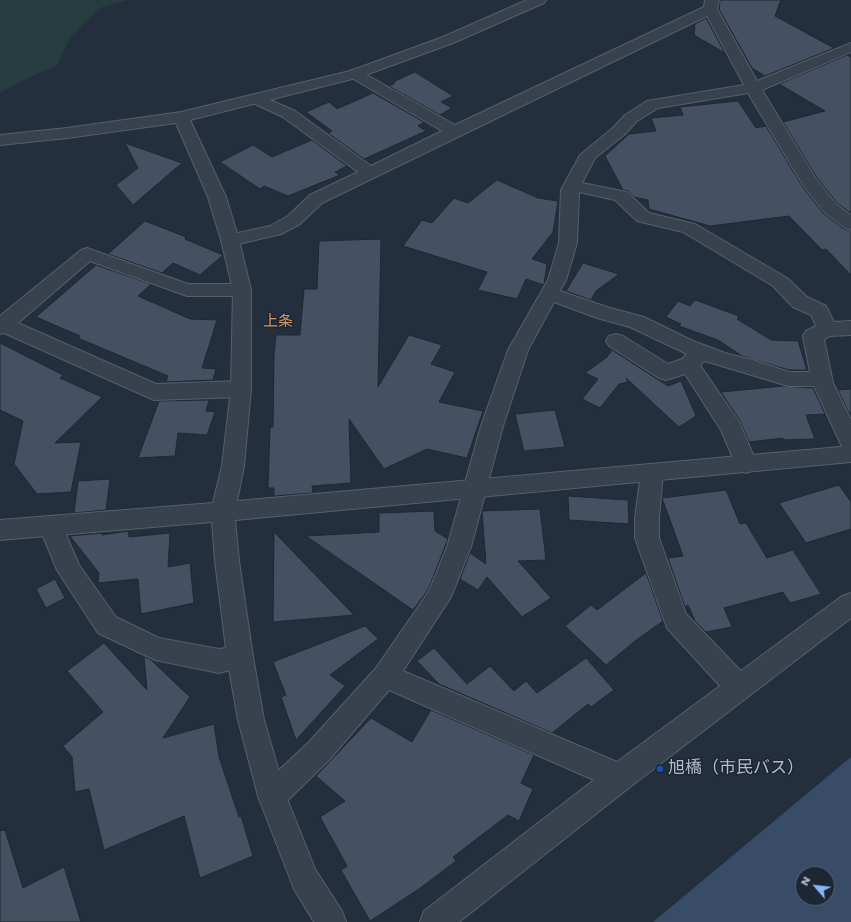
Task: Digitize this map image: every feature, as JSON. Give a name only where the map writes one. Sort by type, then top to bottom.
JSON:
[{"type":"street","points":[[0,140],[67,133],[181,117],[354,74],[448,40],[539,0]]},
{"type":"street","points":[[230,240],[275,230],[294,220],[316,199],[672,26],[711,5],[753,88],[808,181],[830,208],[851,224]]},
{"type":"street","points":[[272,796],[319,751],[385,676],[439,597],[459,547],[492,426],[518,350],[557,280],[568,243],[570,190],[588,155],[619,131],[630,118],[653,104],[753,88],[851,47]]},
{"type":"street","points":[[354,74],[454,132]]},
{"type":"street","points":[[256,99],[289,114],[371,173]]},
{"type":"street","points":[[181,117],[217,197],[230,240],[242,290],[241,389],[233,466],[223,512],[227,561],[240,657],[251,720],[272,796],[304,879],[331,922]]},
{"type":"street","points":[[572,186],[621,196],[643,217],[689,228],[780,282],[800,302],[819,312],[826,329]]},
{"type":"street","points":[[241,389],[154,392],[2,326],[87,254],[187,290],[242,290]]},
{"type":"street","points":[[550,294],[604,313],[637,322],[695,358],[788,379],[822,379]]},
{"type":"street","points":[[851,328],[826,329],[813,336],[822,379],[851,443]]},
{"type":"street","points":[[616,342],[666,373],[695,358]]},
{"type":"street","points":[[695,358],[732,428],[746,464]]},
{"type":"street","points":[[0,530],[223,512],[851,454]]},
{"type":"street","points":[[652,473],[647,518],[647,538],[676,620],[738,687]]},
{"type":"street","points":[[51,526],[69,570],[107,625],[155,649],[219,661],[240,657]]},
{"type":"street","points":[[435,922],[620,777],[738,687],[851,604]]},
{"type":"street","points":[[385,676],[620,777]]},
{"type":"green space","points":[[0,0],[128,0],[102,7],[71,36],[57,65],[0,93]]},
{"type":"water","points":[[851,757],[851,922],[653,922]]},
{"type":"building","points":[[720,0],[781,0],[775,16],[834,48],[765,76],[752,68],[719,9]]},
{"type":"building","points":[[706,18],[725,53],[694,35],[695,24]]},
{"type":"building","points":[[847,55],[851,57],[851,213],[837,203],[817,178],[783,122],[825,111],[779,84]]},
{"type":"building","points":[[415,72],[453,96],[441,102],[452,108],[440,115],[389,86],[395,83],[393,82]]},
{"type":"building","points":[[373,93],[424,122],[418,126],[426,131],[364,159],[328,133],[332,131],[306,112],[329,102],[337,109]]},
{"type":"building","points":[[738,101],[756,128],[766,126],[802,186],[823,213],[844,229],[851,231],[851,275],[826,249],[822,250],[789,216],[710,226],[649,209],[648,200],[634,197],[628,191],[623,190],[605,156],[629,134],[656,131],[651,118],[683,115],[680,107]]},
{"type":"building","points":[[312,140],[347,166],[335,172],[340,175],[288,196],[264,186],[260,189],[220,162],[253,145],[272,157]]},
{"type":"building","points":[[125,143],[182,163],[133,205],[116,185],[138,168]]},
{"type":"building","points":[[497,180],[538,198],[558,201],[553,232],[532,259],[547,264],[544,285],[526,279],[517,299],[478,290],[487,272],[403,246],[422,220],[432,223],[454,198],[468,203]]},
{"type":"building","points":[[145,221],[186,237],[185,239],[223,255],[200,275],[173,263],[162,273],[108,254]]},
{"type":"building","points":[[381,239],[378,387],[409,335],[442,345],[431,364],[455,372],[439,402],[483,411],[467,458],[427,449],[384,469],[349,419],[351,483],[312,486],[313,493],[274,496],[274,488],[268,488],[270,427],[273,427],[274,355],[276,335],[300,335],[304,289],[317,289],[319,241]]},
{"type":"building","points":[[583,263],[619,274],[596,291],[591,300],[566,291]]},
{"type":"building","points":[[96,265],[151,284],[138,296],[190,319],[217,320],[202,368],[216,369],[213,380],[166,382],[168,376],[78,338],[80,336],[36,317]]},
{"type":"building","points":[[695,300],[739,316],[737,319],[771,340],[798,341],[807,370],[789,370],[742,356],[718,340],[679,326],[681,324],[666,317],[678,301],[690,306]]},
{"type":"building","points":[[0,343],[63,375],[60,378],[102,397],[55,443],[81,442],[71,492],[37,494],[14,464],[23,421],[0,410]]},
{"type":"building","points":[[612,350],[668,386],[681,381],[696,416],[679,427],[626,378],[628,382],[619,384],[600,408],[582,399],[598,379],[585,373],[607,357]]},
{"type":"building","points":[[784,386],[813,388],[825,414],[806,415],[815,439],[783,440],[783,438],[749,442],[740,421],[721,392]]},
{"type":"building","points":[[851,389],[851,413],[849,413],[838,390]]},
{"type":"building","points":[[209,400],[206,411],[215,412],[207,435],[178,433],[175,456],[138,458],[159,401]]},
{"type":"building","points":[[555,410],[565,447],[524,451],[515,414]]},
{"type":"building","points":[[110,479],[106,510],[74,513],[78,481]]},
{"type":"building","points":[[839,485],[851,502],[851,529],[806,543],[779,503]]},
{"type":"building","points":[[726,490],[740,524],[746,523],[767,558],[793,550],[821,594],[790,603],[783,592],[724,608],[732,627],[706,632],[695,621],[688,605],[685,607],[668,558],[683,556],[662,498]]},
{"type":"building","points":[[568,496],[628,500],[629,524],[569,520]]},
{"type":"building","points":[[540,509],[546,560],[518,561],[551,598],[522,617],[487,577],[478,590],[460,579],[470,553],[486,564],[482,511]]},
{"type":"building","points":[[434,511],[435,531],[448,539],[428,590],[413,610],[306,536],[379,532],[379,513]]},
{"type":"building","points":[[128,531],[129,537],[170,533],[168,567],[190,563],[194,603],[141,614],[138,579],[98,583],[99,573],[70,536],[103,533],[102,535]]},
{"type":"building","points":[[274,532],[354,615],[273,622]]},
{"type":"building","points":[[646,573],[663,621],[635,641],[606,665],[565,626],[591,605],[597,610]]},
{"type":"building","points":[[55,579],[65,598],[46,608],[36,589]]},
{"type":"building","points":[[365,626],[378,639],[330,675],[345,686],[296,740],[281,697],[286,695],[273,662]]},
{"type":"building","points":[[104,643],[147,690],[144,657],[150,659],[190,697],[163,738],[214,724],[219,757],[239,817],[241,816],[253,856],[200,878],[184,816],[104,850],[89,789],[75,792],[72,757],[63,746],[103,712],[67,671]]},
{"type":"building","points":[[434,648],[467,684],[490,666],[514,691],[526,681],[537,693],[586,658],[614,690],[591,707],[588,704],[552,733],[439,684],[417,661]]},
{"type":"building","points":[[431,710],[534,755],[521,783],[533,789],[519,821],[508,815],[453,857],[456,861],[419,889],[370,921],[341,870],[347,866],[320,817],[345,801],[316,776],[371,718],[412,742]]},
{"type":"building","points":[[5,830],[23,888],[64,867],[81,922],[0,922],[0,831]]},
{"type":"place","name":"旭橋（市民バス）","points":[[660,769]]},
{"type":"district","name":"上条","points":[[278,322]]}]
